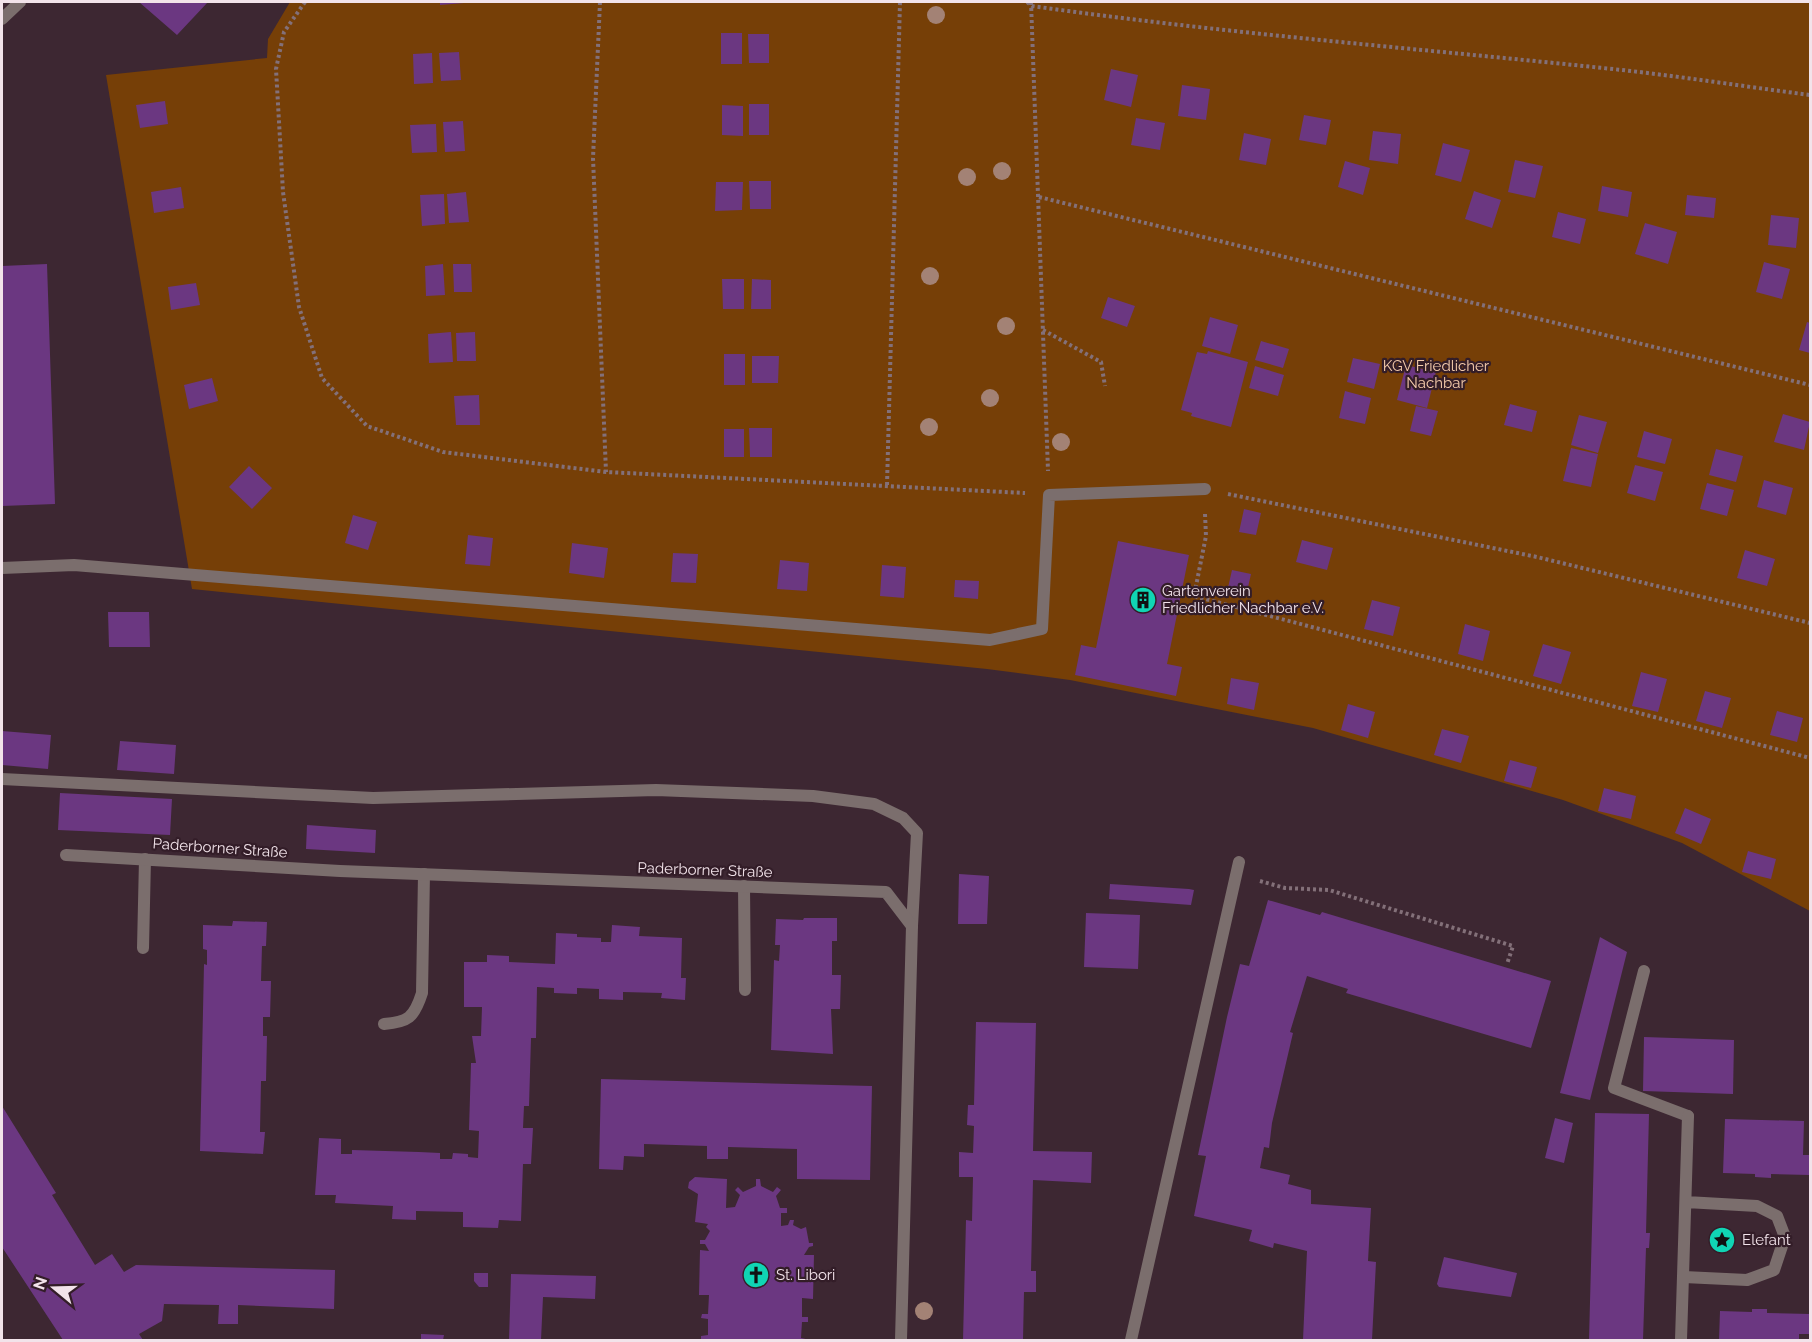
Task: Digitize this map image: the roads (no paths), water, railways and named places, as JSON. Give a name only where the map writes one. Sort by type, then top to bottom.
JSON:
[{"type":"street","points":[[2,19],[20,2]]},
{"type":"street","points":[[2,567],[74,565],[990,640],[1042,629],[1049,495],[1205,489]]},
{"type":"street","points":[[2,779],[373,798],[656,790],[813,796],[874,804],[903,818],[917,833],[912,927],[901,1341]]},
{"type":"street","name":"Paderborner Straße","points":[[66,855],[424,874],[886,892],[912,927]]},
{"type":"street","points":[[143,948],[145,859]]},
{"type":"street","points":[[1131,1341],[1239,862]]},
{"type":"street","points":[[384,1024],[404,1022],[417,1009],[422,993],[424,874]]},
{"type":"street","points":[[744,886],[745,990]]},
{"type":"street","points":[[1644,971],[1614,1088],[1688,1116],[1681,1341]]},
{"type":"street","points":[[1684,1277],[1747,1280],[1774,1270],[1785,1237],[1777,1216],[1756,1206],[1686,1202]]},
{"type":"place","name":"Gartenverein Friedlicher Nachbar e.V.","points":[[1143,600]]},
{"type":"place","name":"Elefant","points":[[1722,1240]]},
{"type":"place","name":"St. Libori","points":[[756,1275]]},
{"type":"park label","name":"KGV Friedlicher Nachbar","points":[[1436,374]]}]
